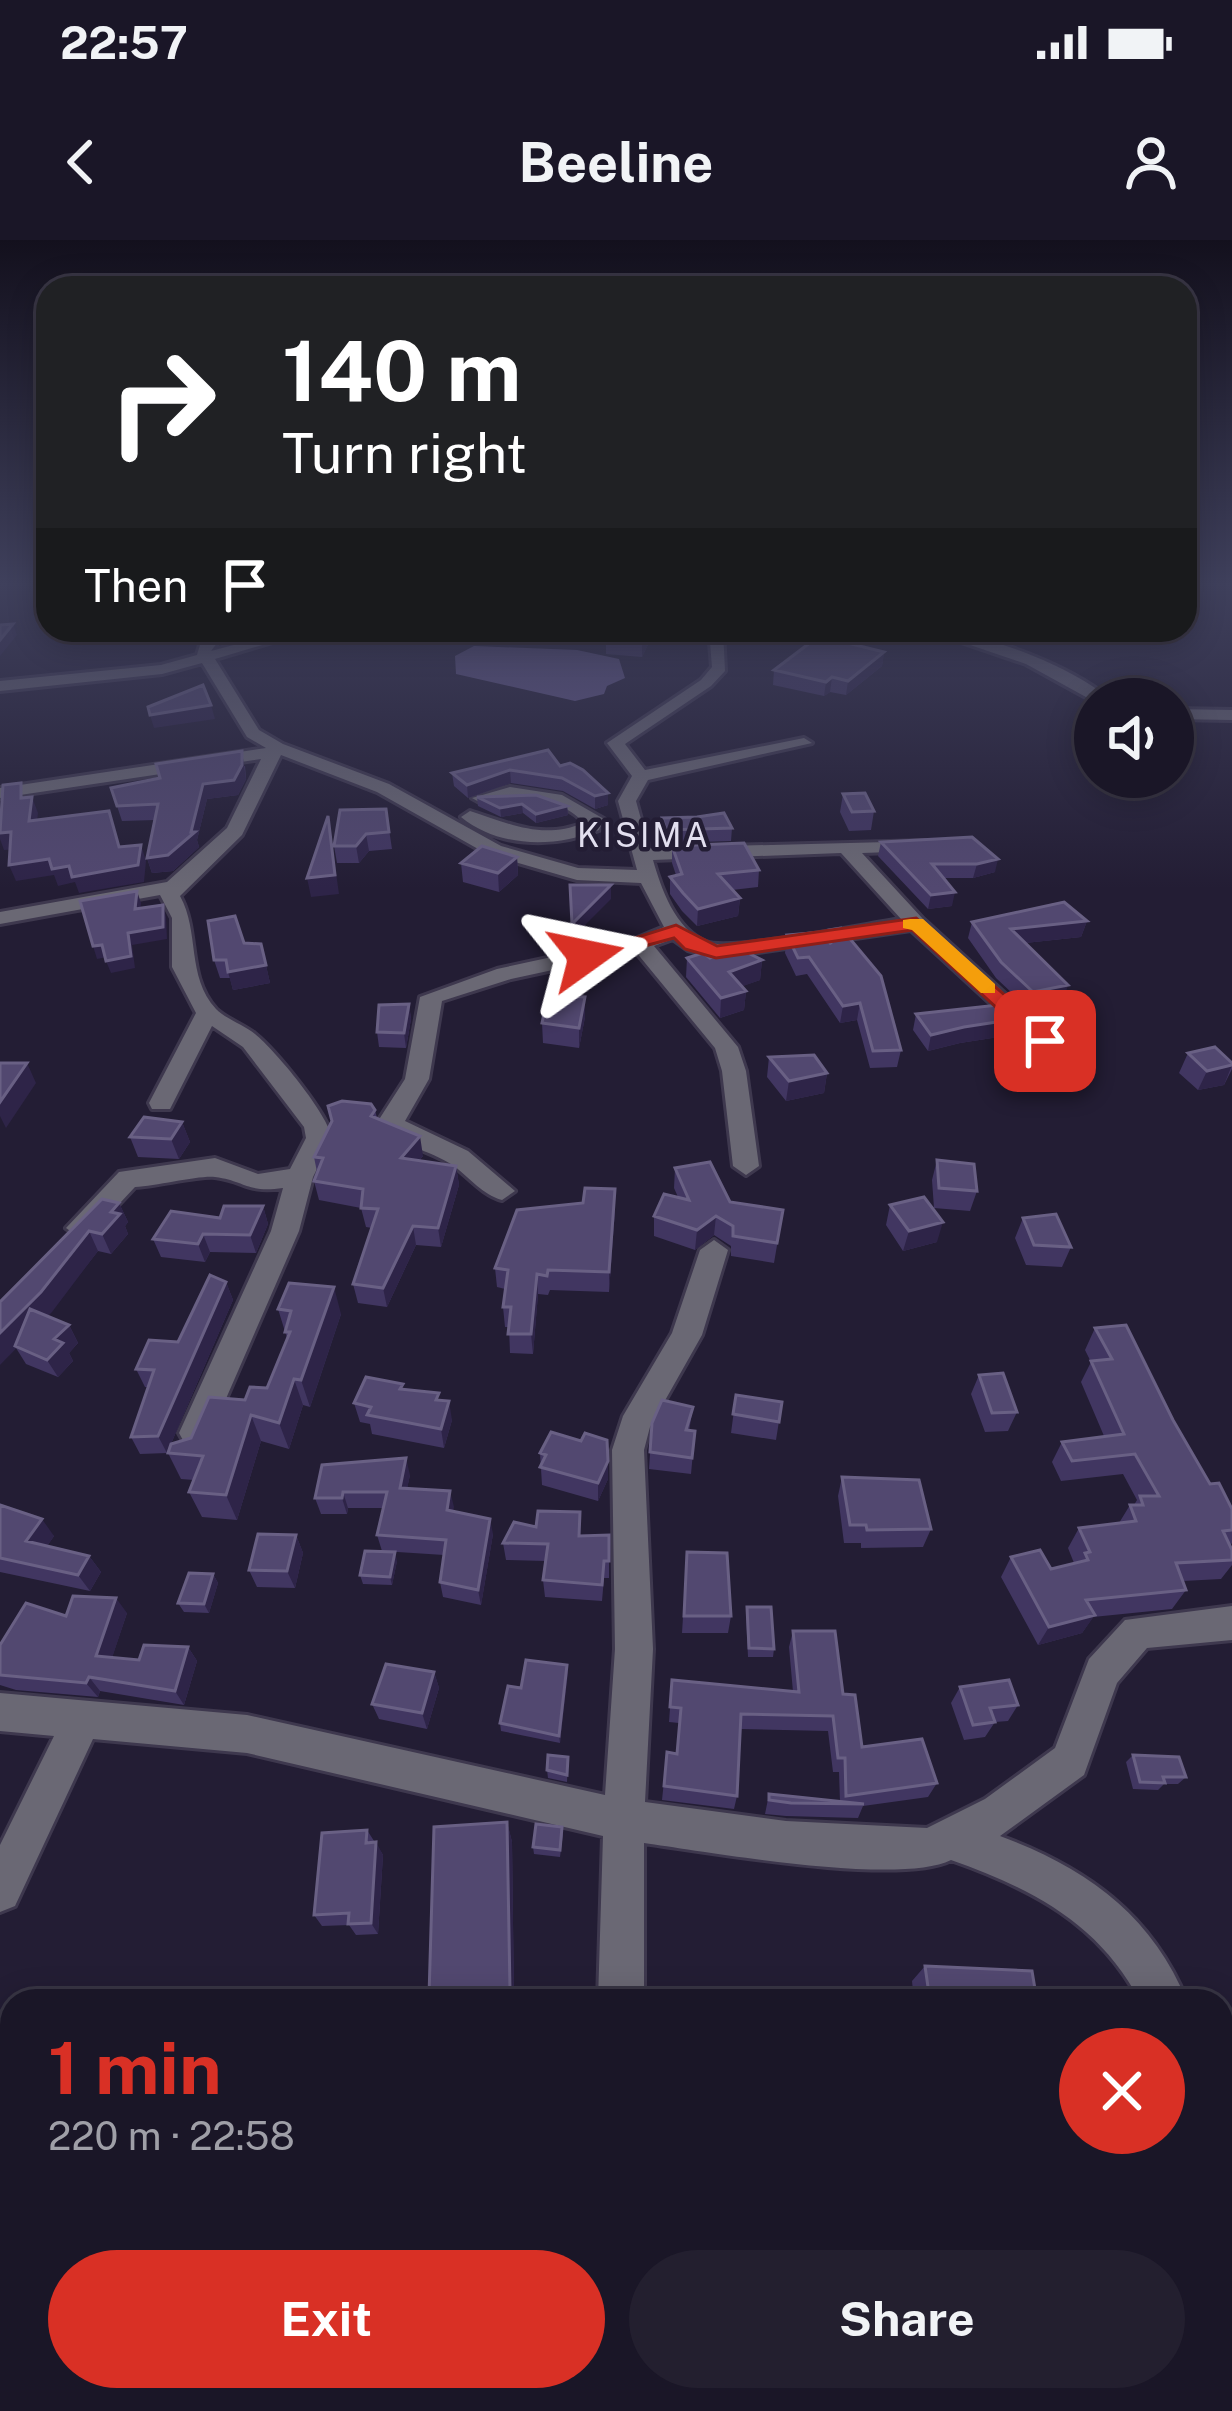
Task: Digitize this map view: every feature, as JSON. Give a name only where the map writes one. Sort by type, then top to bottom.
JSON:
[{"type":"street","points":[[225,686],[253,733],[276,750],[383,788],[494,850],[577,874],[651,877]]},
{"type":"street","points":[[640,776],[614,743],[699,686]]},
{"type":"street","points":[[1194,715],[1232,716]]},
{"type":"street","points":[[640,776],[804,743]]},
{"type":"street","points":[[0,793],[276,750]]},
{"type":"street","points":[[187,1452],[285,1231],[300,1177],[319,1138],[317,1126],[251,1042],[207,1013],[183,967],[182,918],[170,896],[173,887],[235,831],[276,750]]},
{"type":"street","points":[[640,776],[627,801],[651,877],[676,930],[692,944],[716,952],[916,923]]},
{"type":"street","points":[[383,788],[417,792],[523,837],[573,835],[592,826],[595,819],[576,805],[535,795],[505,792],[481,798]]},
{"type":"street","points":[[644,854],[942,844]]},
{"type":"street","points":[[848,849],[916,923],[1045,1041]]},
{"type":"street","points":[[0,918],[173,887]]},
{"type":"street","points":[[502,1191],[459,1157],[398,1129],[391,1120],[407,1103],[428,1048],[430,997],[484,979],[641,944],[676,930]]},
{"type":"street","points":[[641,944],[726,1047],[734,1071],[746,1166]]},
{"type":"street","points":[[161,1103],[207,1013]]},
{"type":"street","points":[[64,1244],[128,1178],[170,1177],[215,1166],[256,1184],[300,1177]]},
{"type":"street","points":[[621,1989],[623,1820],[634,1649],[628,1450],[634,1425],[687,1334],[714,1250]]},
{"type":"street","points":[[0,1712],[248,1735],[623,1820],[786,1842],[929,1849],[1000,1814],[1070,1761],[1102,1672],[1138,1632],[1232,1623]]},
{"type":"street","points":[[0,1891],[83,1717]]},
{"type":"street","points":[[948,1838],[1067,1883],[1126,1940],[1157,1989]]},
{"type":"shaded area","points":[[510,686],[607,686],[604,694],[575,701]]},
{"type":"building","points":[[200,686],[211,705],[150,715],[148,707]]},
{"type":"building","points":[[548,750],[560,766],[570,763],[583,770],[608,793],[595,796],[562,778],[510,770],[467,785],[452,773]]},
{"type":"building","points":[[242,751],[242,765],[234,780],[203,784],[191,832],[195,832],[168,855],[147,858],[158,804],[117,806],[111,788],[160,778],[156,764]]},
{"type":"building","points":[[21,783],[21,798],[32,797],[29,821],[109,811],[119,847],[141,845],[138,865],[72,877],[69,866],[52,869],[49,859],[9,865],[11,832],[0,833],[3,785]]},
{"type":"building","points":[[865,793],[874,811],[852,812],[843,794]]},
{"type":"building","points":[[536,795],[567,806],[536,814],[522,804],[500,808],[477,797]]},
{"type":"building","points":[[386,809],[389,832],[366,834],[356,846],[334,846],[340,810]]},
{"type":"building","points":[[724,813],[732,828],[666,830],[662,818],[697,817]]},
{"type":"building","points":[[328,816],[335,875],[307,878]]},
{"type":"building","points":[[972,837],[998,859],[932,864],[955,892],[931,895],[881,842]]},
{"type":"building","points":[[744,843],[759,870],[718,874],[740,898],[698,909],[670,877],[682,874],[672,846]]},
{"type":"building","points":[[482,846],[517,857],[498,873],[461,863]]},
{"type":"building","points":[[570,885],[611,885],[572,924]]},
{"type":"building","points":[[137,891],[135,909],[163,905],[163,927],[128,933],[131,956],[106,961],[102,945],[93,946],[80,901]]},
{"type":"building","points":[[1064,902],[1087,921],[1011,929],[1068,985],[1033,992],[1001,962],[972,922]]},
{"type":"building","points":[[235,916],[244,943],[261,944],[266,965],[228,972],[226,960],[214,960],[208,921]]},
{"type":"building","points":[[841,928],[881,976],[901,1050],[873,1051],[860,1003],[843,1006],[809,957],[798,958],[787,935],[822,932],[831,944],[829,930]]},
{"type":"building","points":[[736,947],[762,960],[729,972],[746,991],[721,998],[687,958],[703,953],[710,958]]},
{"type":"building","points":[[548,995],[585,997],[579,1028],[542,1023]]},
{"type":"building","points":[[409,1004],[404,1033],[377,1032],[379,1005]]},
{"type":"building","points":[[1007,1004],[1023,1018],[931,1035],[916,1014]]},
{"type":"building","points":[[1215,1047],[1232,1065],[1207,1071],[1188,1053]]},
{"type":"building","points":[[814,1055],[827,1073],[789,1081],[769,1057]]},
{"type":"building","points":[[0,1063],[27,1063],[0,1102]]},
{"type":"building","points":[[342,1101],[371,1104],[375,1110],[371,1116],[420,1136],[401,1158],[456,1166],[438,1228],[413,1226],[383,1288],[353,1284],[378,1209],[361,1208],[363,1189],[314,1181],[323,1158],[314,1157],[332,1121],[328,1106]]},
{"type":"building","points":[[144,1117],[182,1122],[171,1139],[130,1137]]},
{"type":"building","points":[[937,1160],[974,1164],[977,1191],[939,1188]]},
{"type":"building","points":[[710,1162],[730,1202],[783,1210],[777,1243],[733,1236],[733,1226],[716,1216],[697,1230],[654,1216],[664,1194],[689,1200],[675,1168]]},
{"type":"building","points":[[585,1188],[615,1189],[609,1272],[548,1270],[547,1276],[537,1274],[531,1334],[508,1334],[511,1307],[503,1307],[508,1270],[495,1268],[517,1210],[583,1203]]},
{"type":"building","points":[[924,1197],[943,1222],[909,1231],[890,1205]]},
{"type":"building","points":[[102,1199],[119,1203],[111,1212],[120,1214],[102,1234],[89,1231],[41,1292],[0,1333],[0,1302]]},
{"type":"building","points":[[224,1206],[263,1206],[250,1235],[203,1234],[198,1244],[153,1239],[171,1211],[220,1218]]},
{"type":"building","points":[[1056,1214],[1071,1247],[1034,1245],[1023,1218]]},
{"type":"building","points":[[210,1275],[226,1282],[158,1436],[131,1437],[154,1370],[136,1369],[149,1340],[178,1342]]},
{"type":"building","points":[[289,1283],[334,1287],[301,1380],[294,1379],[279,1423],[251,1415],[226,1495],[189,1492],[203,1456],[168,1453],[171,1444],[191,1438],[209,1397],[245,1400],[250,1387],[267,1388],[290,1332],[285,1332],[291,1311],[278,1309]]},
{"type":"building","points":[[30,1309],[69,1325],[54,1339],[63,1343],[47,1360],[15,1346]]},
{"type":"building","points":[[1126,1325],[1173,1420],[1210,1484],[1219,1483],[1232,1509],[1232,1530],[1223,1531],[1232,1560],[1176,1563],[1186,1590],[1086,1600],[1095,1615],[1049,1627],[1011,1557],[1040,1550],[1051,1569],[1088,1560],[1085,1553],[1090,1552],[1079,1528],[1136,1521],[1130,1505],[1143,1505],[1140,1496],[1159,1496],[1135,1454],[1072,1461],[1062,1442],[1124,1434],[1091,1361],[1112,1359],[1095,1328]]},
{"type":"building","points":[[1003,1373],[1017,1412],[992,1413],[979,1375]]},
{"type":"building","points":[[366,1377],[403,1384],[400,1389],[439,1393],[436,1400],[449,1401],[441,1429],[367,1415],[371,1407],[354,1403]]},
{"type":"building","points":[[736,1395],[782,1402],[779,1422],[733,1414]]},
{"type":"building","points":[[662,1400],[693,1407],[686,1430],[695,1431],[692,1458],[650,1452],[652,1423]]},
{"type":"building","points":[[551,1432],[581,1441],[585,1433],[607,1440],[608,1461],[598,1483],[540,1467],[546,1455],[540,1453]]},
{"type":"building","points":[[406,1458],[400,1488],[450,1491],[447,1510],[490,1519],[478,1590],[440,1582],[446,1540],[377,1535],[387,1492],[343,1492],[342,1498],[315,1498],[322,1465]]},
{"type":"building","points":[[842,1477],[919,1480],[931,1529],[867,1530],[866,1525],[850,1525]]},
{"type":"building","points":[[0,1505],[42,1519],[26,1541],[89,1556],[78,1575],[0,1558]]},
{"type":"building","points":[[538,1511],[580,1512],[579,1536],[609,1535],[609,1561],[604,1561],[602,1585],[543,1580],[548,1544],[503,1543],[514,1522],[536,1527]]},
{"type":"building","points":[[258,1534],[296,1535],[287,1571],[249,1570]]},
{"type":"building","points":[[365,1551],[395,1552],[390,1577],[360,1575]]},
{"type":"building","points":[[687,1552],[727,1553],[731,1616],[684,1616]]},
{"type":"building","points":[[189,1573],[213,1574],[204,1604],[178,1603]]},
{"type":"building","points":[[73,1596],[116,1598],[96,1656],[139,1660],[144,1645],[188,1647],[175,1691],[89,1677],[86,1683],[0,1675],[0,1645],[26,1603],[66,1616]]},
{"type":"building","points":[[747,1607],[771,1607],[774,1649],[749,1648]]},
{"type":"building","points":[[793,1631],[835,1631],[843,1694],[855,1695],[862,1747],[922,1739],[937,1783],[846,1796],[845,1758],[838,1758],[833,1716],[741,1714],[737,1796],[664,1786],[667,1752],[677,1754],[681,1708],[670,1707],[672,1680],[799,1692]]},
{"type":"building","points":[[526,1660],[567,1665],[559,1736],[500,1723],[508,1686],[521,1688]]},
{"type":"building","points":[[386,1664],[434,1672],[422,1713],[372,1704]]},
{"type":"building","points":[[1009,1680],[1018,1705],[990,1708],[995,1722],[973,1725],[960,1687]]},
{"type":"building","points":[[548,1755],[568,1757],[567,1775],[547,1770]]},
{"type":"building","points":[[1133,1755],[1179,1757],[1186,1777],[1163,1777],[1165,1783],[1140,1782]]},
{"type":"building","points":[[769,1794],[864,1804],[791,1803],[769,1800]]},
{"type":"building","points":[[507,1822],[510,1989],[429,1989],[434,1827]]},
{"type":"building","points":[[536,1824],[562,1827],[560,1850],[533,1847]]},
{"type":"building","points":[[367,1830],[366,1843],[376,1842],[371,1923],[348,1924],[349,1913],[314,1915],[322,1833]]},
{"type":"building","points":[[925,1966],[1032,1971],[1035,1989],[928,1989]]},
{"type":"slow traffic","points":[[910,924],[916,923],[988,989]]},
{"type":"district","name":"KISIMA","points":[[644,835]]},
{"type":"route","points":[[586,956],[641,944],[676,930],[704,951],[716,952],[916,923],[1045,1041]]}]
